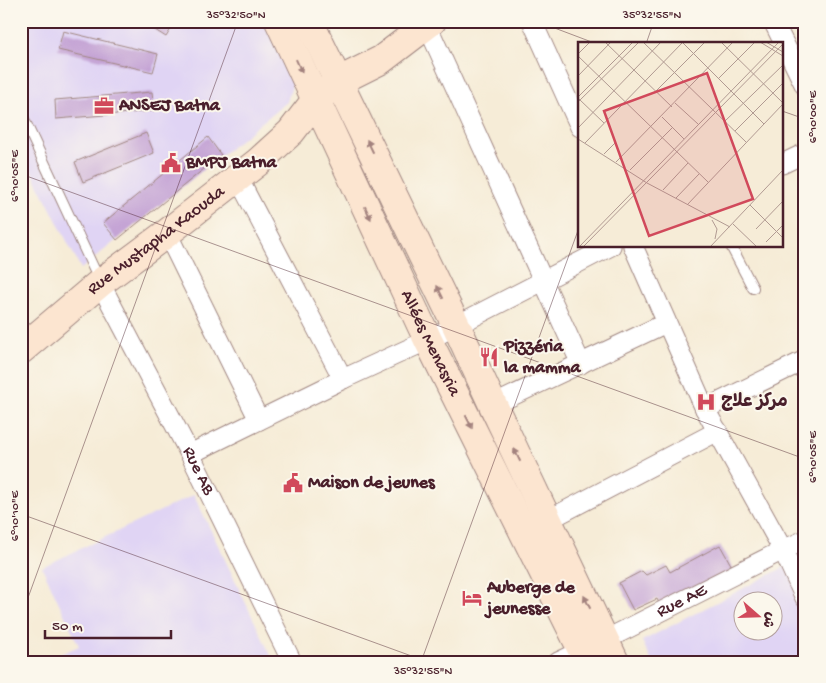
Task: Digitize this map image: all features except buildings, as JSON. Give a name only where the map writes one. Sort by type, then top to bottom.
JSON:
[{"type":"street","name":"Allées Menasria","points":[[279,21],[428,340],[598,653]]},
{"type":"street","points":[[309,21],[548,520],[598,653]]},
{"type":"street","points":[[532,21],[578,123]]},
{"type":"street","points":[[773,21],[783,42]]},
{"type":"street","name":"Rue Mustapha Kaouda","points":[[21,350],[100,282],[238,178],[291,132],[430,23]]},
{"type":"street","points":[[430,23],[581,364]]},
{"type":"street","points":[[784,43],[805,86]]},
{"type":"street","points":[[784,163],[805,153]]},
{"type":"street","points":[[238,178],[343,379]]},
{"type":"street","points":[[166,233],[259,420]]},
{"type":"street","points":[[190,454],[343,379],[428,340],[607,248]]},
{"type":"street","points":[[634,248],[705,409],[783,550],[805,598]]},
{"type":"street","name":"Rue AB","points":[[100,282],[190,454],[292,662]]},
{"type":"street","points":[[493,405],[666,323]]},
{"type":"street","points":[[705,409],[805,360]]},
{"type":"street","points":[[548,520],[718,431]]},
{"type":"street","name":"Rue AE","points":[[558,662],[598,653],[783,550],[805,540]]},
{"type":"lane","points":[[21,113],[100,282]]},
{"type":"lane","points":[[732,248],[753,288]]},
{"type":"shaded area","points":[[21,21],[268,21],[294,79],[287,102],[81,269],[21,150]]},
{"type":"shaded area","points":[[194,495],[274,662],[42,662],[79,646],[42,567]]},
{"type":"shaded area","points":[[794,562],[805,585],[805,662],[652,662],[642,641],[734,593],[734,640],[784,640],[784,590],[740,590]]},
{"type":"place","name":"ANSEJ Batna","points":[[104,106]]},
{"type":"place","name":"BMPJ Batna","points":[[171,163]]},
{"type":"place","name":"Pizzéria la mamma","points":[[489,357]]},
{"type":"place","name":"مركز علاج","points":[[706,402]]},
{"type":"place","name":"Maison de jeunes","points":[[293,483]]},
{"type":"place","name":"Auberge de jeunesse","points":[[472,598]]}]
